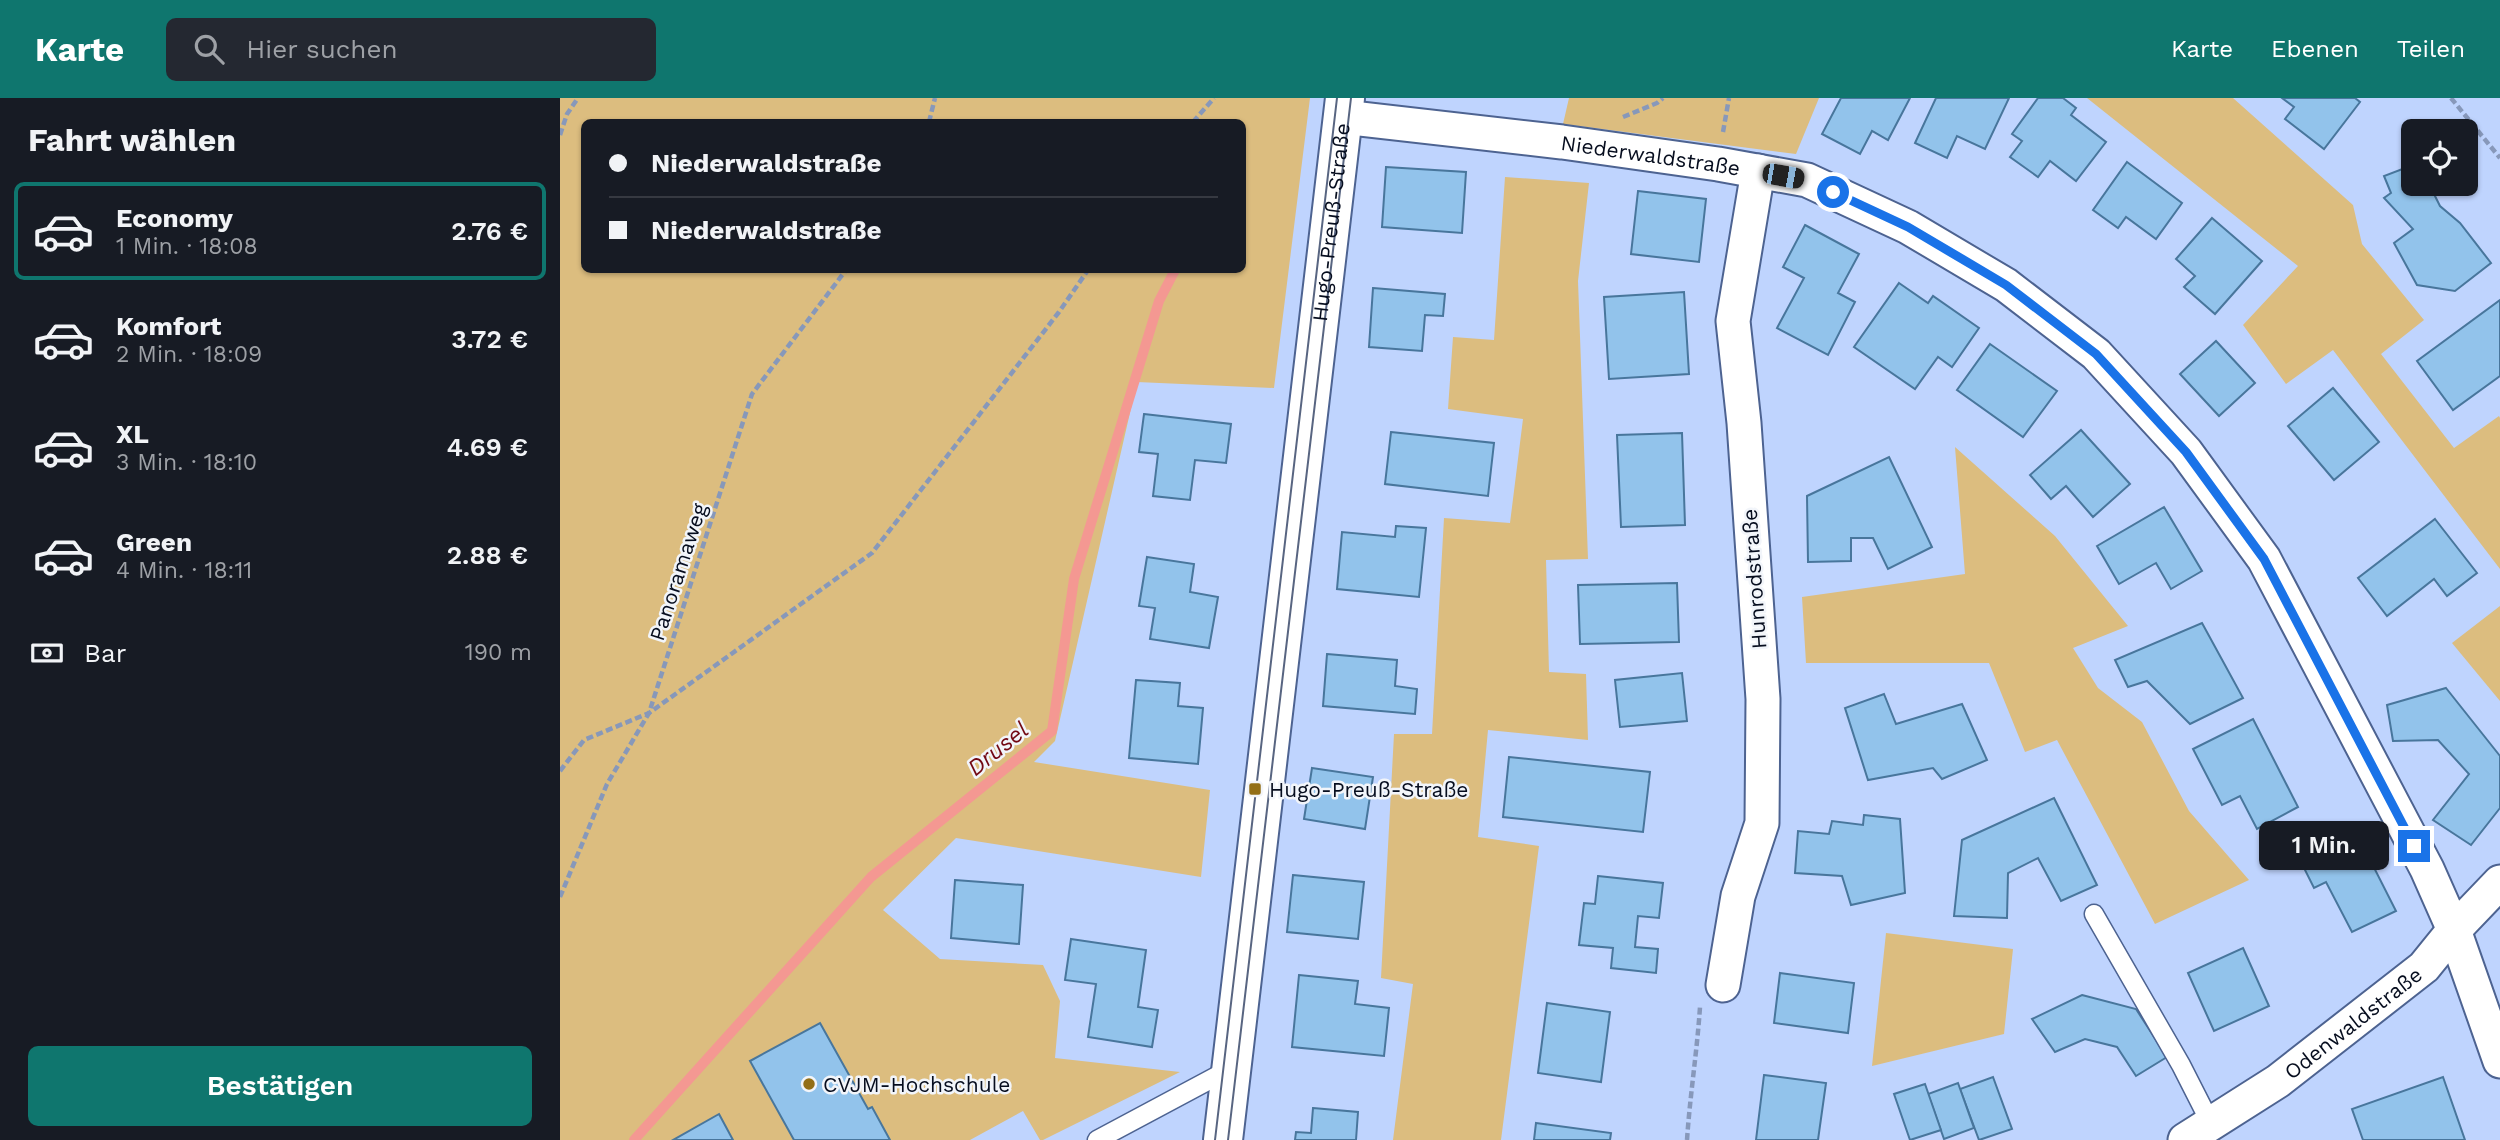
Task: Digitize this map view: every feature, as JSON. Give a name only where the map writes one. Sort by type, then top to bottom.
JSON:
[{"type":"street","name":"Niederwaldstraße","points":[[1344,108],[1807,180],[1908,227],[2006,285],[2096,354],[2186,452],[2264,559],[2427,869],[2454,930],[2500,1061]]},
{"type":"street","name":"Hugo-Preuß-Straße","points":[[1223,1140],[1344,108]]},
{"type":"street","name":"Hunrodstraße","points":[[1723,985],[1738,896],[1762,823],[1763,699],[1744,423],[1733,321],[1758,171]]},
{"type":"street","name":"Odenwaldstraße","points":[[2198,1132],[2278,1081],[2424,967],[2454,930],[2500,882]]},
{"type":"lane","points":[[2094,914],[2181,1065],[2198,1132]]},
{"type":"lane","points":[[1097,1140],[1231,1068]]},
{"type":"path","points":[[560,135],[566,114],[578,98]]},
{"type":"path","points":[[930,119],[935,98]]},
{"type":"path","points":[[1196,119],[1214,98]]},
{"type":"path","points":[[2451,98],[2500,158]]},
{"type":"path","name":"Panoramaweg","points":[[560,897],[607,784],[649,713],[752,394],[844,273]]},
{"type":"path","points":[[560,771],[584,740],[649,713],[872,553],[1059,312],[1086,273]]},
{"type":"path","points":[[1687,1140],[1690,1088],[1698,1035]]},
{"type":"shaded area","points":[[560,98],[1310,98],[1274,388],[1137,382],[1055,741],[1034,762],[1210,790],[1201,877],[956,838],[883,910],[940,959],[1043,965],[1060,1001],[1055,1058],[1180,1072],[1043,1140],[1040,1140],[1023,1111],[970,1140],[890,1140],[872,1107],[868,1109],[820,1023],[750,1062],[794,1140],[733,1140],[719,1115],[673,1140],[560,1140]]},
{"type":"shaded area","points":[[1569,98],[1819,98],[1796,154],[1563,124]]},
{"type":"shaded area","points":[[2087,98],[2233,98],[2353,205],[2362,244],[2424,320],[2381,354],[2454,448],[2499,416],[2500,418],[2500,569],[2333,350],[2286,384],[2243,325],[2298,266]]},
{"type":"shaded area","points":[[1505,177],[1589,183],[1578,281],[1588,559],[1546,560],[1549,672],[1586,674],[1588,740],[1488,730],[1478,837],[1539,846],[1501,1140],[1393,1140],[1413,984],[1381,978],[1394,734],[1432,734],[1444,518],[1510,523],[1523,419],[1448,409],[1453,337],[1494,340]]},
{"type":"shaded area","points":[[1955,447],[2055,536],[2128,626],[2073,648],[2098,688],[2142,722],[2189,811],[2249,880],[2155,924],[2057,740],[2025,752],[1989,663],[1806,663],[1802,597],[1965,574]]},
{"type":"shaded area","points":[[2500,606],[2500,701],[2452,643]]},
{"type":"shaded area","points":[[1886,933],[2013,949],[2004,1034],[1872,1066]]},
{"type":"building","points":[[1841,98],[1910,98],[1888,140],[1872,131],[1860,154],[1822,134]]},
{"type":"building","points":[[1936,98],[2009,98],[1985,149],[1957,136],[1947,158],[1915,143]]},
{"type":"building","points":[[2038,98],[2063,98],[2076,108],[2071,115],[2106,142],[2076,181],[2050,161],[2038,177],[2010,157],[2022,141],[2012,134]]},
{"type":"building","points":[[2282,98],[2355,98],[2360,102],[2324,149],[2285,119],[2294,107]]},
{"type":"building","points":[[2127,162],[2182,203],[2156,239],[2126,217],[2118,228],[2093,210]]},
{"type":"building","points":[[1386,167],[1466,172],[1462,233],[1382,227]]},
{"type":"building","points":[[2401,170],[2401,196],[2435,196],[2440,206],[2460,223],[2491,263],[2455,291],[2417,285],[2394,243],[2413,229],[2384,198],[2391,193],[2384,176]]},
{"type":"building","points":[[1638,191],[1706,199],[1699,262],[1631,254]]},
{"type":"building","points":[[2212,218],[2262,261],[2215,314],[2184,287],[2195,276],[2176,259]]},
{"type":"building","points":[[1805,225],[1859,254],[1838,293],[1855,302],[1828,355],[1777,328],[1804,278],[1783,267]]},
{"type":"building","points":[[1899,283],[1928,303],[1933,296],[1979,328],[1952,367],[1938,357],[1915,389],[1854,347]]},
{"type":"building","points":[[1373,288],[1445,294],[1443,316],[1425,315],[1422,351],[1369,347]]},
{"type":"building","points":[[1684,292],[1689,374],[1609,379],[1604,297]]},
{"type":"building","points":[[2500,300],[2500,376],[2453,410],[2417,361]]},
{"type":"building","points":[[2216,341],[2255,383],[2219,416],[2180,374]]},
{"type":"building","points":[[1990,344],[2057,391],[2023,437],[1957,390]]},
{"type":"building","points":[[2333,388],[2379,442],[2334,480],[2288,426]]},
{"type":"building","points":[[1144,414],[1231,424],[1226,463],[1195,460],[1190,500],[1153,496],[1158,454],[1139,452]]},
{"type":"building","points":[[2081,430],[2130,484],[2093,517],[2066,486],[2051,499],[2030,475]]},
{"type":"building","points":[[1391,432],[1494,443],[1488,496],[1385,484]]},
{"type":"building","points":[[1682,433],[1685,525],[1621,527],[1617,435]]},
{"type":"building","points":[[1889,457],[1932,547],[1888,569],[1873,538],[1851,538],[1851,561],[1808,562],[1807,496]]},
{"type":"building","points":[[2164,507],[2202,571],[2171,589],[2156,563],[2119,584],[2097,546]]},
{"type":"building","points":[[2435,519],[2477,573],[2447,596],[2434,579],[2387,616],[2358,578]]},
{"type":"building","points":[[1396,526],[1426,528],[1419,597],[1337,589],[1342,532],[1395,537]]},
{"type":"building","points":[[1147,557],[1194,564],[1190,592],[1218,597],[1209,648],[1150,639],[1155,608],[1139,606]]},
{"type":"building","points":[[1677,583],[1679,642],[1580,644],[1578,585]]},
{"type":"building","points":[[2202,623],[2243,698],[2190,724],[2147,681],[2128,687],[2115,660]]},
{"type":"building","points":[[1327,654],[1397,660],[1395,686],[1417,689],[1415,714],[1323,706]]},
{"type":"building","points":[[1682,673],[1687,721],[1620,727],[1615,680]]},
{"type":"building","points":[[1136,680],[1180,683],[1178,706],[1203,708],[1198,764],[1129,758]]},
{"type":"building","points":[[2446,688],[2500,756],[2500,808],[2471,845],[2433,820],[2469,774],[2438,740],[2393,741],[2387,705]]},
{"type":"building","points":[[1884,694],[1896,724],[1962,704],[1987,760],[1942,779],[1933,768],[1868,780],[1845,708]]},
{"type":"building","points":[[2253,719],[2298,807],[2257,829],[2240,796],[2222,805],[2193,749]]},
{"type":"building","points":[[1509,757],[1650,772],[1643,832],[1503,817]]},
{"type":"building","points":[[1312,768],[1373,777],[1365,829],[1304,819]]},
{"type":"building","points":[[2054,798],[2097,885],[2061,901],[2038,858],[2008,873],[2007,918],[1954,916],[1962,840]]},
{"type":"building","points":[[1864,815],[1900,819],[1905,893],[1851,905],[1842,876],[1795,873],[1798,831],[1829,834],[1832,821],[1863,825]]},
{"type":"building","points":[[2357,834],[2396,911],[2352,932],[2326,882],[2314,888],[2301,862]]},
{"type":"building","points":[[1293,875],[1364,882],[1358,939],[1287,932]]},
{"type":"building","points":[[1598,876],[1663,883],[1659,918],[1638,916],[1635,947],[1658,949],[1656,973],[1611,968],[1613,948],[1579,945],[1584,903],[1595,904]]},
{"type":"building","points":[[955,880],[1023,885],[1019,944],[951,938]]},
{"type":"building","points":[[1071,939],[1146,950],[1138,1007],[1158,1010],[1152,1047],[1088,1037],[1096,984],[1065,980]]},
{"type":"building","points":[[2243,948],[2269,1006],[2214,1031],[2188,973]]},
{"type":"building","points":[[1780,973],[1854,983],[1848,1033],[1774,1023]]},
{"type":"building","points":[[1299,975],[1358,981],[1355,1004],[1389,1008],[1384,1056],[1292,1047]]},
{"type":"building","points":[[2082,995],[2136,1009],[2167,1057],[2136,1076],[2117,1047],[2085,1039],[2055,1052],[2032,1019]]},
{"type":"building","points":[[1547,1003],[1610,1012],[1601,1082],[1538,1073]]},
{"type":"building","name":"CVJM-Hochschule","points":[[820,1023],[868,1109],[872,1107],[890,1140],[794,1140],[750,1061]]},
{"type":"building","points":[[1764,1075],[1826,1083],[1818,1140],[1756,1140]]},
{"type":"building","points":[[1993,1077],[2012,1129],[1979,1140],[1960,1089]]},
{"type":"building","points":[[2443,1077],[2465,1140],[2363,1140],[2352,1109]]},
{"type":"building","points":[[1958,1083],[1974,1128],[1944,1139],[1928,1094]]},
{"type":"building","points":[[1925,1084],[1941,1130],[1910,1140],[1894,1094]]},
{"type":"building","points":[[1313,1108],[1358,1112],[1356,1140],[1295,1140],[1296,1132],[1311,1133]]},
{"type":"building","points":[[719,1114],[733,1140],[673,1140]]},
{"type":"building","points":[[1536,1123],[1611,1133],[1610,1140],[1534,1140]]},
{"type":"waterway","name":"Drusel","points":[[634,1140],[871,877],[1052,731],[1074,579],[1159,301],[1173,273]]},
{"type":"tram line","points":[[1215,1140],[1337,98]]},
{"type":"tram line","points":[[1228,1140],[1351,98]]},
{"type":"place","name":"Hugo-Preuß-Straße","points":[[1255,789]]},
{"type":"place","name":"CVJM-Hochschule","points":[[809,1084]]},
{"type":"route","points":[[1833,192],[1908,227],[2006,285],[2096,354],[2186,452],[2264,559],[2414,846]]}]
